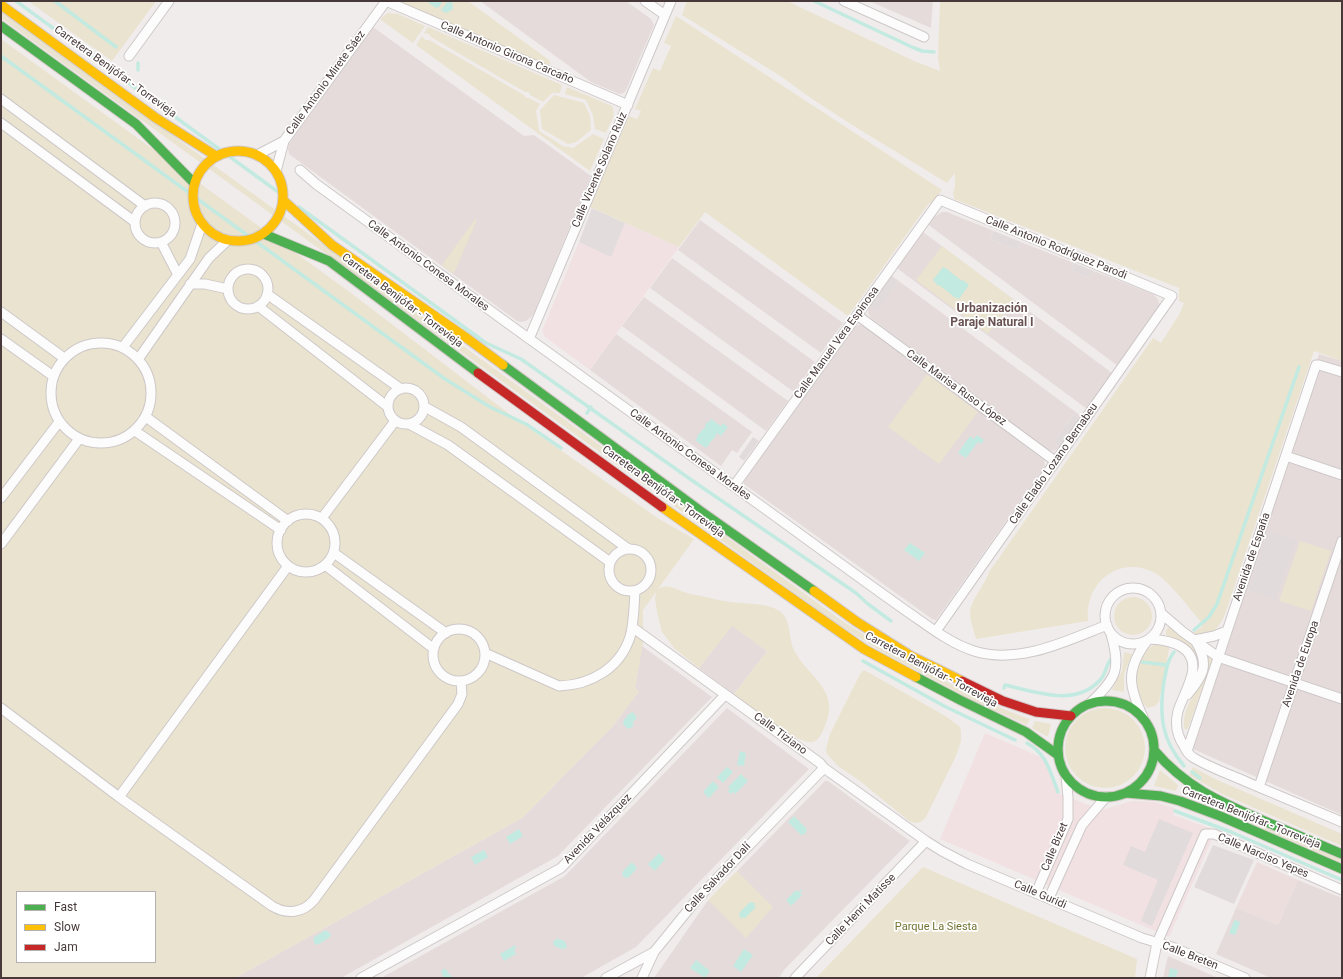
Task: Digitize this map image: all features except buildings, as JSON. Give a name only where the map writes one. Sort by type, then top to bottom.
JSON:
[{"type":"main road","name":"Carretera Benijófar - Torrevieja","points":[[1,5],[156,118],[216,156]]},
{"type":"main road","points":[[1,26],[136,124],[194,183]]},
{"type":"main road","points":[[233,150],[248,151],[257,155],[262,157],[273,167],[281,180],[284,195],[281,210],[275,223],[264,234],[250,240],[235,242],[220,238],[207,230],[202,224],[198,219],[192,204],[192,189],[197,175],[206,163],[216,156],[233,150]]},
{"type":"main road","name":"Carretera Benijófar - Torrevieja","points":[[283,200],[332,245],[468,339],[702,512],[857,622],[910,656],[1003,701],[1036,712],[1071,716]]},
{"type":"main road","name":"Carretera Benijófar - Torrevieja","points":[[264,234],[329,261],[453,355],[693,530],[864,649],[960,700],[1026,732],[1058,755]]},
{"type":"main road","points":[[1104,700],[1119,702],[1132,708],[1143,717],[1151,733],[1154,750],[1151,765],[1144,779],[1126,793],[1106,797],[1090,795],[1083,792],[1071,782],[1062,770],[1057,747],[1061,730],[1071,716],[1080,708],[1090,703],[1104,700]]},
{"type":"main road","name":"Carretera Benijófar - Torrevieja","points":[[1154,750],[1174,773],[1183,780],[1223,803],[1342,854]]},
{"type":"main road","name":"Carretera Benijófar - Torrevieja","points":[[1126,793],[1161,796],[1180,801],[1220,816],[1342,869]]},
{"type":"street","points":[[129,56],[169,1]]},
{"type":"street","name":"Calle Antonio Girona Carcaño","points":[[386,1],[628,105]]},
{"type":"street","name":"Calle Antonio Mirete Sáez","points":[[257,155],[284,141],[386,1]]},
{"type":"street","points":[[645,1],[665,15]]},
{"type":"street","name":"Calle Vicente Solano Ruiz","points":[[529,339],[671,1]]},
{"type":"street","points":[[844,1],[924,38]]},
{"type":"street","points":[[1,99],[145,206]]},
{"type":"street","points":[[1,123],[135,222]]},
{"type":"street","points":[[276,171],[284,141]]},
{"type":"street","name":"Calle Antonio Conesa Morales","points":[[300,170],[316,184],[529,339],[950,640],[976,652],[994,655],[1012,655],[1046,648],[1107,625]]},
{"type":"street","name":"Calle Antonio Rodríguez Parodi","points":[[940,200],[1172,296]]},
{"type":"street","name":"Calle Manuel Vera Espinosa","points":[[734,486],[940,200]]},
{"type":"street","points":[[151,203],[165,205],[174,215],[175,229],[167,240],[155,243],[149,242],[138,234],[135,222],[136,216],[145,206],[151,203]]},
{"type":"street","points":[[123,347],[190,259],[202,224]]},
{"type":"street","points":[[139,358],[209,258],[228,240]]},
{"type":"street","points":[[161,242],[178,275]]},
{"type":"street","points":[[246,268],[258,271],[267,281],[267,294],[265,300],[258,306],[247,309],[240,307],[234,304],[230,298],[228,289],[231,278],[235,273],[246,268]]},
{"type":"street","points":[[190,284],[205,284],[228,289]]},
{"type":"street","points":[[267,294],[401,388]]},
{"type":"street","name":"Calle Eladio Lozano Bernabeu","points":[[936,631],[1172,296]]},
{"type":"street","points":[[258,306],[388,407]]},
{"type":"street","points":[[1,312],[64,358]]},
{"type":"street","name":"Calle Marisa Ruso López","points":[[857,315],[1055,461]]},
{"type":"street","points":[[1,339],[53,376]]},
{"type":"street","points":[[103,342],[123,347],[139,358],[150,378],[152,400],[146,417],[135,431],[129,435],[104,444],[79,438],[59,422],[51,400],[53,376],[64,358],[82,346],[103,342]]},
{"type":"street","name":"Avenida de España","points":[[1187,751],[1316,366],[1319,364],[1342,372]]},
{"type":"street","points":[[409,424],[417,421],[422,415],[425,407],[422,396],[414,389],[401,388],[394,391],[388,401],[388,412],[395,420],[399,423],[409,424],[448,445],[610,562]]},
{"type":"street","points":[[425,407],[461,426],[627,548],[640,550],[650,559],[652,573],[647,585],[635,591],[623,590],[614,584],[609,573],[610,562],[617,553],[627,548]]},
{"type":"street","points":[[146,417],[288,521]]},
{"type":"street","points":[[322,518],[395,420]]},
{"type":"street","points":[[1,498],[59,422]]},
{"type":"street","points":[[135,431],[280,530]]},
{"type":"street","points":[[1,544],[79,438]]},
{"type":"street","points":[[1286,456],[1342,475]]},
{"type":"street","points":[[300,514],[317,515],[322,518],[334,532],[336,539],[334,553],[325,565],[318,570],[301,572],[288,566],[280,555],[278,535],[285,522],[300,514]]},
{"type":"street","name":"Avenida de Europa","points":[[1259,787],[1342,540]]},
{"type":"street","points":[[334,553],[446,633]]},
{"type":"street","points":[[325,565],[434,649]]},
{"type":"street","points":[[119,797],[288,566]]},
{"type":"street","points":[[1090,703],[1107,687],[1116,668],[1116,654],[1105,617],[1109,602],[1120,591],[1128,588],[1144,590],[1156,599],[1162,614],[1159,628],[1148,640],[1136,658],[1131,674],[1131,684],[1134,697],[1143,717]]},
{"type":"street","points":[[485,654],[559,686],[570,686],[589,681],[614,664],[626,647],[632,627],[635,591]]},
{"type":"street","points":[[1162,614],[1183,632],[1218,657],[1342,699]]},
{"type":"street","name":"Calle Tiziano","points":[[632,627],[926,842]]},
{"type":"street","points":[[465,629],[478,636],[486,649],[484,664],[476,676],[461,682],[446,679],[436,668],[433,653],[434,649],[438,639],[446,633],[450,630],[465,629]]},
{"type":"street","points":[[1195,640],[1214,636],[1227,630]]},
{"type":"street","points":[[1111,634],[1128,644],[1161,639],[1173,642],[1180,646],[1190,656],[1193,667],[1192,673],[1178,712],[1177,726],[1181,741],[1187,751],[1194,758],[1342,822]]},
{"type":"street","points":[[1181,703],[1195,686],[1203,668],[1203,655],[1195,640]]},
{"type":"street","points":[[1,708],[119,797],[272,906],[289,912],[300,910],[314,900],[458,704],[462,694],[461,682]]},
{"type":"street","name":"Avenida Velázquez","points":[[362,978],[561,868],[725,695]]},
{"type":"street","name":"Calle Salvador Dalí","points":[[606,978],[654,952],[698,898],[824,768]]},
{"type":"street","name":"Calle Bizet","points":[[1036,893],[1068,819],[1066,776]]},
{"type":"street","name":"Calle Bizet","points":[[1049,898],[1082,825],[1106,797]]},
{"type":"street","name":"Calle Narciso Yepes","points":[[1157,943],[1205,834],[1214,834],[1342,890]]},
{"type":"street","name":"Calle Guridi","points":[[926,842],[955,858],[1157,943]]},
{"type":"street","name":"Calle Henri Matisse","points":[[795,978],[926,842]]},
{"type":"street","points":[[1150,978],[1157,943]]},
{"type":"street","name":"Calle Breten","points":[[1157,943],[1172,947],[1245,978]]},
{"type":"street","points":[[642,978],[654,952]]},
{"type":"shaded area","points":[[426,1],[443,1],[439,7],[436,8]]},
{"type":"shaded area","points":[[448,1],[452,1],[453,7],[452,10],[446,13],[441,10]]},
{"type":"shaded area","points":[[480,1],[626,1],[651,19],[654,25],[626,90],[624,93],[619,94],[591,82]]},
{"type":"shaded area","points":[[869,1],[933,1],[931,28]]},
{"type":"shaded area","points":[[373,27],[524,136],[534,135],[591,176],[533,315],[526,321],[517,321],[289,154],[289,144]]},
{"type":"shaded area","points":[[592,208],[625,223],[611,257],[579,242]]},
{"type":"shaded area","points":[[942,212],[947,212],[994,231],[990,239],[1017,250],[1021,242],[1074,263],[1072,271],[1089,278],[1094,271],[1153,294],[1158,299],[1160,305],[1118,366],[930,226],[929,224],[934,217]]},
{"type":"shaded area","points":[[700,220],[843,323],[821,353],[678,250]]},
{"type":"shaded area","points":[[625,223],[679,247],[590,370],[545,337],[542,331],[579,242],[611,256]]},
{"type":"shaded area","points":[[994,231],[1021,242],[1017,250],[990,239]]},
{"type":"shaded area","points":[[923,232],[1113,374],[1087,409],[898,269]]},
{"type":"shaded area","points":[[672,258],[815,362],[794,392],[650,288]]},
{"type":"shaded area","points":[[1074,263],[1094,271],[1089,278],[1072,271]]},
{"type":"shaded area","points":[[943,267],[969,285],[959,299],[952,296],[939,285],[938,286],[933,280]]},
{"type":"shaded area","points":[[891,276],[898,282],[877,312],[869,306]]},
{"type":"shaded area","points":[[892,276],[1081,416],[1080,418],[1074,414],[1053,442],[1060,447],[1054,451],[1048,450],[871,318],[868,313],[869,306],[876,311],[898,282],[891,277]]},
{"type":"shaded area","points":[[644,297],[788,401],[766,431],[622,326]]},
{"type":"shaded area","points":[[861,324],[865,325],[1044,460],[1045,466],[1043,469],[936,620],[932,619],[744,484],[744,481],[855,327]]},
{"type":"shaded area","points":[[616,334],[752,432],[737,453],[732,450],[721,466],[590,370]]},
{"type":"shaded area","points":[[1319,354],[1342,361],[1342,815],[1193,749]]},
{"type":"shaded area","points":[[1074,414],[1081,418],[1060,447],[1053,442]]},
{"type":"shaded area","points":[[711,419],[721,426],[723,423],[728,427],[721,436],[717,433],[706,448],[695,440],[706,426],[705,425],[707,422],[708,423]]},
{"type":"shaded area","points":[[977,435],[984,440],[981,444],[978,442],[966,458],[958,453],[970,436],[974,439]]},
{"type":"shaded area","points":[[753,437],[759,441],[744,461],[739,457]]},
{"type":"shaded area","points":[[1268,531],[1297,540],[1276,600],[1248,590]]},
{"type":"shaded area","points":[[910,543],[925,553],[919,561],[904,550]]},
{"type":"shaded area","points":[[732,625],[767,651],[734,694],[699,668]]},
{"type":"shaded area","points":[[642,646],[712,697],[558,856],[341,978],[235,978],[522,818],[613,726],[639,691],[635,688]]},
{"type":"shaded area","points":[[727,708],[809,769],[636,947],[581,978],[381,978],[565,876]]},
{"type":"shaded area","points":[[633,712],[637,718],[633,722],[633,727],[628,729],[623,722],[628,715]]},
{"type":"shaded area","points":[[985,733],[1043,758],[1058,793],[1101,810],[1132,801],[1154,802],[1175,808],[1173,815],[1216,830],[1169,937],[940,839]]},
{"type":"shaded area","points":[[740,751],[746,753],[744,766],[737,765]]},
{"type":"shaded area","points":[[727,767],[733,772],[723,783],[717,777]]},
{"type":"shaded area","points":[[741,774],[748,781],[735,794],[733,792],[730,794],[728,791],[730,789],[728,787]]},
{"type":"shaded area","points":[[713,781],[719,787],[709,798],[703,792]]},
{"type":"shaded area","points":[[825,781],[828,781],[910,841],[784,970],[779,978],[654,978],[706,903]]},
{"type":"shaded area","points":[[794,816],[807,829],[805,834],[801,835],[788,822]]},
{"type":"shaded area","points":[[1159,819],[1193,833],[1152,926],[1141,921],[1158,880],[1123,865],[1131,846],[1145,852]]},
{"type":"shaded area","points":[[519,829],[523,836],[510,844],[506,837]]},
{"type":"shaded area","points":[[1213,845],[1254,860],[1234,904],[1194,887]]},
{"type":"shaded area","points":[[484,850],[488,857],[475,865],[471,857]]},
{"type":"shaded area","points":[[659,853],[665,859],[655,871],[648,864]]},
{"type":"shaded area","points":[[632,862],[637,868],[629,877],[625,878],[622,875],[623,871]]},
{"type":"shaded area","points":[[1257,862],[1298,880],[1278,925],[1236,908]]},
{"type":"shaded area","points":[[1298,880],[1342,898],[1342,978],[1271,978],[1216,954],[1236,908],[1278,925]]},
{"type":"shaded area","points":[[801,889],[802,891],[800,893],[802,895],[791,906],[786,900],[796,890],[799,892]]},
{"type":"shaded area","points":[[750,902],[755,903],[754,905],[756,907],[744,919],[743,917],[740,918],[739,913]]},
{"type":"shaded area","points":[[1236,920],[1240,923],[1235,935],[1229,933],[1234,921]]},
{"type":"shaded area","points":[[324,931],[328,931],[331,935],[330,937],[315,945],[313,938]]},
{"type":"shaded area","points":[[556,939],[564,941],[567,946],[566,948],[562,949],[554,946],[553,942]]},
{"type":"shaded area","points":[[515,945],[516,948],[514,950],[516,954],[504,961],[500,954]]},
{"type":"shaded area","points":[[744,949],[753,955],[741,972],[733,966]]},
{"type":"shaded area","points":[[1168,956],[1218,978],[1163,978]]},
{"type":"shaded area","points":[[696,960],[710,971],[705,978],[690,968]]},
{"type":"shaded area","points":[[1170,968],[1178,970],[1176,978],[1168,978]]},
{"type":"shaded area","points":[[443,969],[446,969],[454,978],[444,978],[441,972]]},
{"type":"green space","points":[[28,1],[156,1],[112,61]]},
{"type":"green space","points":[[398,1],[468,1],[549,60],[551,64],[547,65]]},
{"type":"green space","points":[[687,1],[787,1],[914,61],[940,71],[938,58],[940,1],[1342,1],[1342,361],[1314,351],[1226,611],[1222,621],[1214,630],[1205,635],[1193,633],[1202,627],[1201,622],[1173,588],[1155,573],[1142,568],[1129,567],[1117,570],[1106,576],[1098,584],[1088,607],[1088,621],[976,639],[970,615],[972,605],[989,572],[1153,338],[1161,343],[1180,313],[1184,303],[1179,301],[1179,288],[954,199],[953,193],[955,187],[955,173],[947,183],[849,123],[782,77],[682,15]]},
{"type":"green space","points":[[1,11],[841,620],[933,675],[997,706],[1030,719],[1027,725],[968,698],[884,653],[842,627],[1,18]]},
{"type":"green space","points":[[388,13],[398,14],[425,26],[413,43],[381,20],[381,18]]},
{"type":"green space","points":[[676,16],[942,190],[931,204],[929,203],[848,316],[705,212],[679,247],[590,207],[629,116],[637,119],[641,111],[635,109],[653,68],[660,71],[671,46],[664,43]]},
{"type":"green space","points":[[428,27],[562,85],[560,93],[552,93],[543,102],[530,95],[529,92],[525,92],[431,37],[429,34],[424,33]]},
{"type":"green space","points":[[422,36],[425,40],[429,40],[524,95],[526,98],[540,104],[536,111],[539,131],[563,146],[573,148],[593,134],[604,139],[590,171],[416,45]]},
{"type":"green space","points":[[1,39],[351,293],[516,419],[659,519],[694,539],[658,589],[661,587],[674,588],[688,593],[724,601],[764,605],[781,612],[787,621],[791,642],[798,658],[816,678],[824,690],[828,700],[829,712],[819,738],[813,742],[796,738],[734,694],[767,651],[732,626],[699,668],[675,649],[662,632],[657,612],[655,598],[656,592],[643,610],[643,643],[635,688],[639,691],[613,726],[522,818],[235,978],[1,978]]},
{"type":"green space","points":[[567,87],[612,106],[614,113],[606,133],[595,129],[593,115],[586,100],[565,94]]},
{"type":"green space","points":[[554,95],[584,103],[590,116],[591,130],[576,142],[568,144],[542,129],[540,110]]},
{"type":"green space","points":[[475,219],[477,220],[454,273],[452,273],[442,265]]},
{"type":"green space","points":[[942,246],[1014,300],[988,334],[916,280]]},
{"type":"green space","points":[[927,374],[978,412],[939,464],[888,427]]},
{"type":"green space","points":[[1300,541],[1331,551],[1311,611],[1279,601]]},
{"type":"green space","points":[[1129,597],[1137,597],[1144,600],[1149,605],[1152,616],[1149,627],[1144,632],[1137,635],[1129,635],[1122,632],[1117,627],[1114,620],[1114,612],[1117,605],[1122,600]]},
{"type":"green space","points":[[1169,627],[1196,647],[1200,663],[1196,674],[1190,648],[1180,640],[1166,635],[1166,630]]},
{"type":"green space","points":[[1163,643],[1170,644],[1159,702],[1155,706],[1147,708],[1140,699],[1136,690],[1137,668],[1143,653],[1147,649]]},
{"type":"green space","points":[[1124,652],[1132,654],[1124,674],[1124,692],[1112,690],[1122,671]]},
{"type":"green space","points":[[1210,655],[1213,658],[1186,730],[1184,728],[1184,718],[1190,700],[1204,676],[1208,657]]},
{"type":"green space","points":[[864,670],[947,717],[960,727],[961,741],[956,756],[926,817],[920,822],[916,823],[909,821],[860,781],[838,766],[827,754],[826,749],[830,734],[860,674]]},
{"type":"green space","points":[[1105,708],[1120,711],[1133,720],[1142,733],[1145,748],[1142,763],[1133,776],[1120,785],[1105,788],[1090,785],[1077,776],[1068,763],[1065,748],[1068,733],[1077,720],[1090,711]]},
{"type":"green space","points":[[1035,721],[1051,724],[1048,736],[1032,728]]},
{"type":"green space","points":[[1193,767],[1215,779],[1342,834],[1342,846],[1222,794],[1189,775]]},
{"type":"green space","points":[[1160,770],[1178,785],[1176,791],[1154,786]]},
{"type":"green space","points":[[1183,788],[1209,801],[1342,859],[1342,863],[1182,793],[1181,791]]},
{"type":"green space","name":"Parque La Siesta","points":[[923,867],[1137,959],[1135,978],[816,978]]},
{"type":"green space","points":[[737,871],[773,907],[746,938],[708,900]]},
{"type":"waterway","points":[[16,1],[285,197]]},
{"type":"waterway","points":[[55,1],[116,47]]},
{"type":"waterway","points":[[814,1],[914,48],[922,51],[934,52]]},
{"type":"waterway","points":[[1,56],[445,379],[490,407],[526,424],[561,448]]},
{"type":"waterway","points":[[138,63],[138,70]]},
{"type":"waterway","points":[[299,207],[486,343],[521,359],[690,479],[856,593],[891,621]]},
{"type":"waterway","points":[[1194,630],[1209,617],[1217,604],[1299,367]]},
{"type":"waterway","points":[[587,413],[591,407]]},
{"type":"waterway","points":[[1174,652],[1168,663],[1164,681],[1162,693],[1162,716],[1166,736],[1170,746],[1184,766]]},
{"type":"waterway","points":[[1004,688],[1005,685],[1055,696],[1080,693],[1091,688],[1101,679],[1111,659]]},
{"type":"waterway","points":[[863,661],[944,706],[1015,740]]},
{"type":"waterway","points":[[1142,662],[1166,665]]},
{"type":"waterway","points":[[1027,743],[1039,752],[1047,764],[1058,792]]},
{"type":"waterway","points":[[1192,772],[1200,778]]},
{"type":"waterway","points":[[1175,811],[1231,832],[1342,880]]},
{"type":"traffic: fast","points":[[1,26],[136,124],[194,183]]},
{"type":"traffic: fast","points":[[264,234],[329,261],[478,373]]},
{"type":"traffic: fast","points":[[503,365],[702,512],[814,591]]},
{"type":"traffic: fast","points":[[916,677],[1026,732],[1058,755]]},
{"type":"traffic: fast","points":[[1106,701],[1124,704],[1140,715],[1151,731],[1154,749],[1151,767],[1140,783],[1124,794],[1106,797],[1088,794],[1072,783],[1061,767],[1058,749],[1061,731],[1072,715],[1088,704],[1106,701]]},
{"type":"traffic: fast","points":[[1154,750],[1179,775],[1207,794],[1236,809],[1342,854]]},
{"type":"traffic: fast","points":[[1126,793],[1161,796],[1180,801],[1220,816],[1342,869]]},
{"type":"traffic: slow","points":[[1,5],[156,118],[216,156]]},
{"type":"traffic: slow","points":[[229,151],[247,151],[263,158],[276,171],[283,187],[283,196],[283,205],[276,221],[263,234],[247,241],[229,241],[213,234],[200,221],[193,205],[193,187],[200,171],[213,158],[229,151]]},
{"type":"traffic: slow","points":[[283,200],[332,245],[503,365]]},
{"type":"traffic: slow","points":[[662,507],[864,649],[916,677]]},
{"type":"traffic: slow","points":[[814,591],[857,622],[911,656],[962,681]]},
{"type":"traffic: jam","points":[[478,373],[662,507]]},
{"type":"traffic: jam","points":[[962,681],[1003,701],[1036,712],[1071,716]]},
{"type":"district","name":"Urbanización Paraje Natural I","points":[[992,316]]}]
